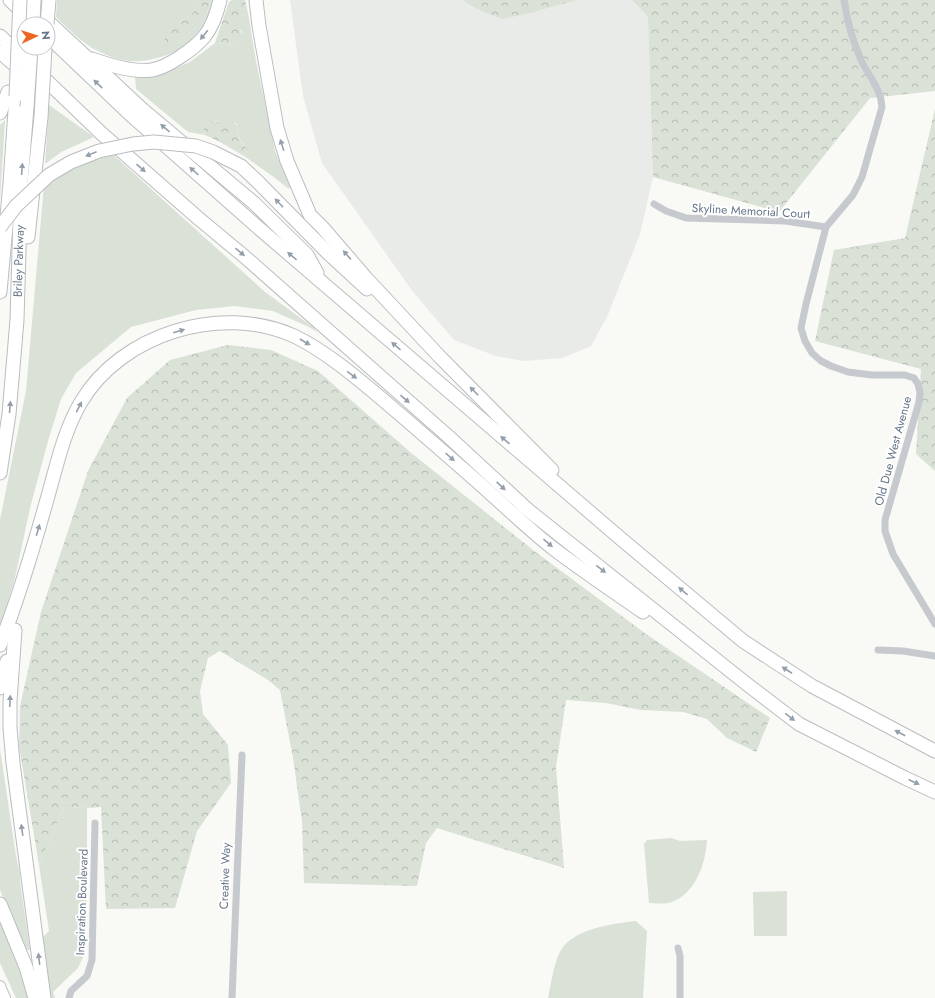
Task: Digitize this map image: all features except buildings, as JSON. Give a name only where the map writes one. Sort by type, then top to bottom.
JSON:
[{"type":"highway","points":[[10,0],[26,16]]},
{"type":"highway","points":[[0,113],[12,94],[20,0]]},
{"type":"highway","points":[[25,0],[143,110],[254,203],[306,255],[322,282]]},
{"type":"highway","points":[[34,0],[34,16]]},
{"type":"highway","points":[[48,16],[49,0]]},
{"type":"highway","points":[[73,44],[91,59],[105,64],[136,70],[152,70],[167,64],[182,55],[204,37],[216,14],[220,0]]},
{"type":"highway","points":[[252,0],[259,26]]},
{"type":"highway","points":[[256,0],[259,26],[277,128],[287,161],[310,215],[439,356]]},
{"type":"highway","points":[[0,36],[101,133],[251,262],[449,437],[528,510],[799,724],[935,792]]},
{"type":"highway","points":[[56,44],[133,117],[254,224],[620,538],[743,641],[812,686],[935,751]]},
{"type":"highway","points":[[2,53],[60,104],[101,133]]},
{"type":"highway","name":"Briley Parkway","points":[[0,473],[9,414],[17,320],[22,182],[30,56]]},
{"type":"highway","points":[[17,320],[22,306],[23,276],[41,117],[45,56]]},
{"type":"highway","name":"Briley Parkway","points":[[0,292],[10,183],[12,94]]},
{"type":"highway","points":[[0,227],[16,206],[49,176],[71,162],[99,151],[133,144],[154,142],[196,146],[213,152],[241,166],[328,253],[439,356],[620,538]]},
{"type":"highway","points":[[0,645],[11,616],[64,441],[81,402],[94,384],[128,353],[150,341],[191,327],[229,323],[255,325],[274,329],[292,335],[307,343],[361,382],[435,444],[553,547],[638,609],[748,685]]},
{"type":"highway","points":[[26,568],[16,630],[10,701],[10,728],[13,763],[44,998]]},
{"type":"highway","points":[[0,688],[16,630]]},
{"type":"highway","points":[[0,904],[26,967],[35,998]]},
{"type":"main road","points":[[0,986],[5,998]]},
{"type":"street","name":"Old Due West Avenue","points":[[844,0],[852,35],[863,63],[882,97],[882,107],[862,177],[853,195],[826,227],[801,328],[805,342],[812,353],[821,362],[848,372],[872,375],[905,375],[914,378],[918,384],[920,393],[918,402],[885,520],[885,532],[893,554],[935,624]]},
{"type":"street","name":"Skyline Memorial Court","points":[[654,204],[666,211],[686,218],[785,221],[826,227]]},
{"type":"street","points":[[878,650],[903,651],[935,656]]},
{"type":"street","name":"Creative Way","points":[[232,998],[242,755]]},
{"type":"street","name":"Inspiration Boulevard","points":[[68,998],[72,991],[87,976],[92,960],[95,823]]},
{"type":"street","points":[[678,948],[680,956],[680,998]]},
{"type":"shaded area","points":[[290,0],[462,0],[475,8],[534,12],[577,0],[629,0],[633,1],[648,17],[653,177],[640,234],[607,317],[591,346],[562,358],[524,361],[496,356],[454,340],[413,292],[322,163],[303,96]]},
{"type":"green space","points":[[57,0],[199,0],[193,13],[178,23],[179,43],[195,29],[207,14],[212,0],[214,0],[206,20],[188,43],[173,52],[151,60],[128,61],[106,55],[91,48],[56,17]]},
{"type":"green space","points":[[199,0],[212,0],[207,14],[195,29],[179,43],[166,42],[164,36],[178,23],[193,13]]},
{"type":"green space","points":[[232,0],[245,0],[248,13],[238,18],[242,40],[237,45],[215,43],[229,2]]},
{"type":"green space","points":[[462,0],[577,0],[502,19],[475,8]]},
{"type":"green space","points":[[629,0],[935,0],[935,91],[870,98],[779,212],[653,177],[648,17],[633,1]]},
{"type":"green space","points":[[248,13],[256,61],[275,151],[290,186],[289,189],[244,156],[248,149],[238,135],[238,125],[230,120],[211,122],[203,127],[205,135],[188,132],[136,89],[135,77],[165,73],[190,62],[215,43],[237,45],[242,32],[238,26],[238,18]]},
{"type":"green space","points":[[49,105],[94,137],[61,152],[45,164]]},
{"type":"green space","points":[[935,109],[935,471],[916,454],[921,369],[815,341],[834,250],[905,238]]},
{"type":"green space","points":[[221,117],[230,120],[238,126],[238,136],[248,149],[244,156],[205,135],[203,127],[211,122],[218,122]]},
{"type":"green space","points":[[5,120],[0,200],[0,125]]},
{"type":"green space","points":[[109,151],[265,292],[313,327],[317,332],[273,311],[235,306],[196,310],[131,327],[76,373],[61,399],[48,441],[30,508],[15,578],[0,627],[0,520],[26,391],[44,185],[66,168]]},
{"type":"green space","points":[[228,345],[271,350],[318,371],[410,452],[533,550],[646,634],[770,718],[756,752],[727,738],[707,719],[683,712],[641,710],[606,703],[566,700],[556,767],[564,868],[437,828],[426,843],[417,886],[304,883],[302,821],[293,758],[280,690],[268,680],[220,651],[208,658],[200,691],[203,714],[228,745],[231,783],[197,831],[175,908],[106,909],[101,807],[64,807],[39,865],[19,746],[20,706],[41,612],[88,471],[127,398],[170,360]]},
{"type":"green space","points":[[0,749],[20,874],[30,950],[25,949],[0,890]]},
{"type":"green space","points":[[64,807],[87,808],[87,892],[84,955],[78,968],[53,992],[55,998],[51,998],[41,939],[49,931],[39,865]]},
{"type":"green space","points":[[671,838],[680,841],[707,840],[705,858],[702,867],[694,884],[682,897],[668,903],[649,903],[644,844],[647,840]]},
{"type":"green space","points":[[787,891],[787,936],[754,936],[753,892]]},
{"type":"green space","points":[[0,913],[31,998],[16,998],[0,963]]},
{"type":"green space","points":[[636,921],[647,931],[643,998],[548,998],[553,971],[558,956],[563,947],[571,940],[580,934],[603,926]]}]
